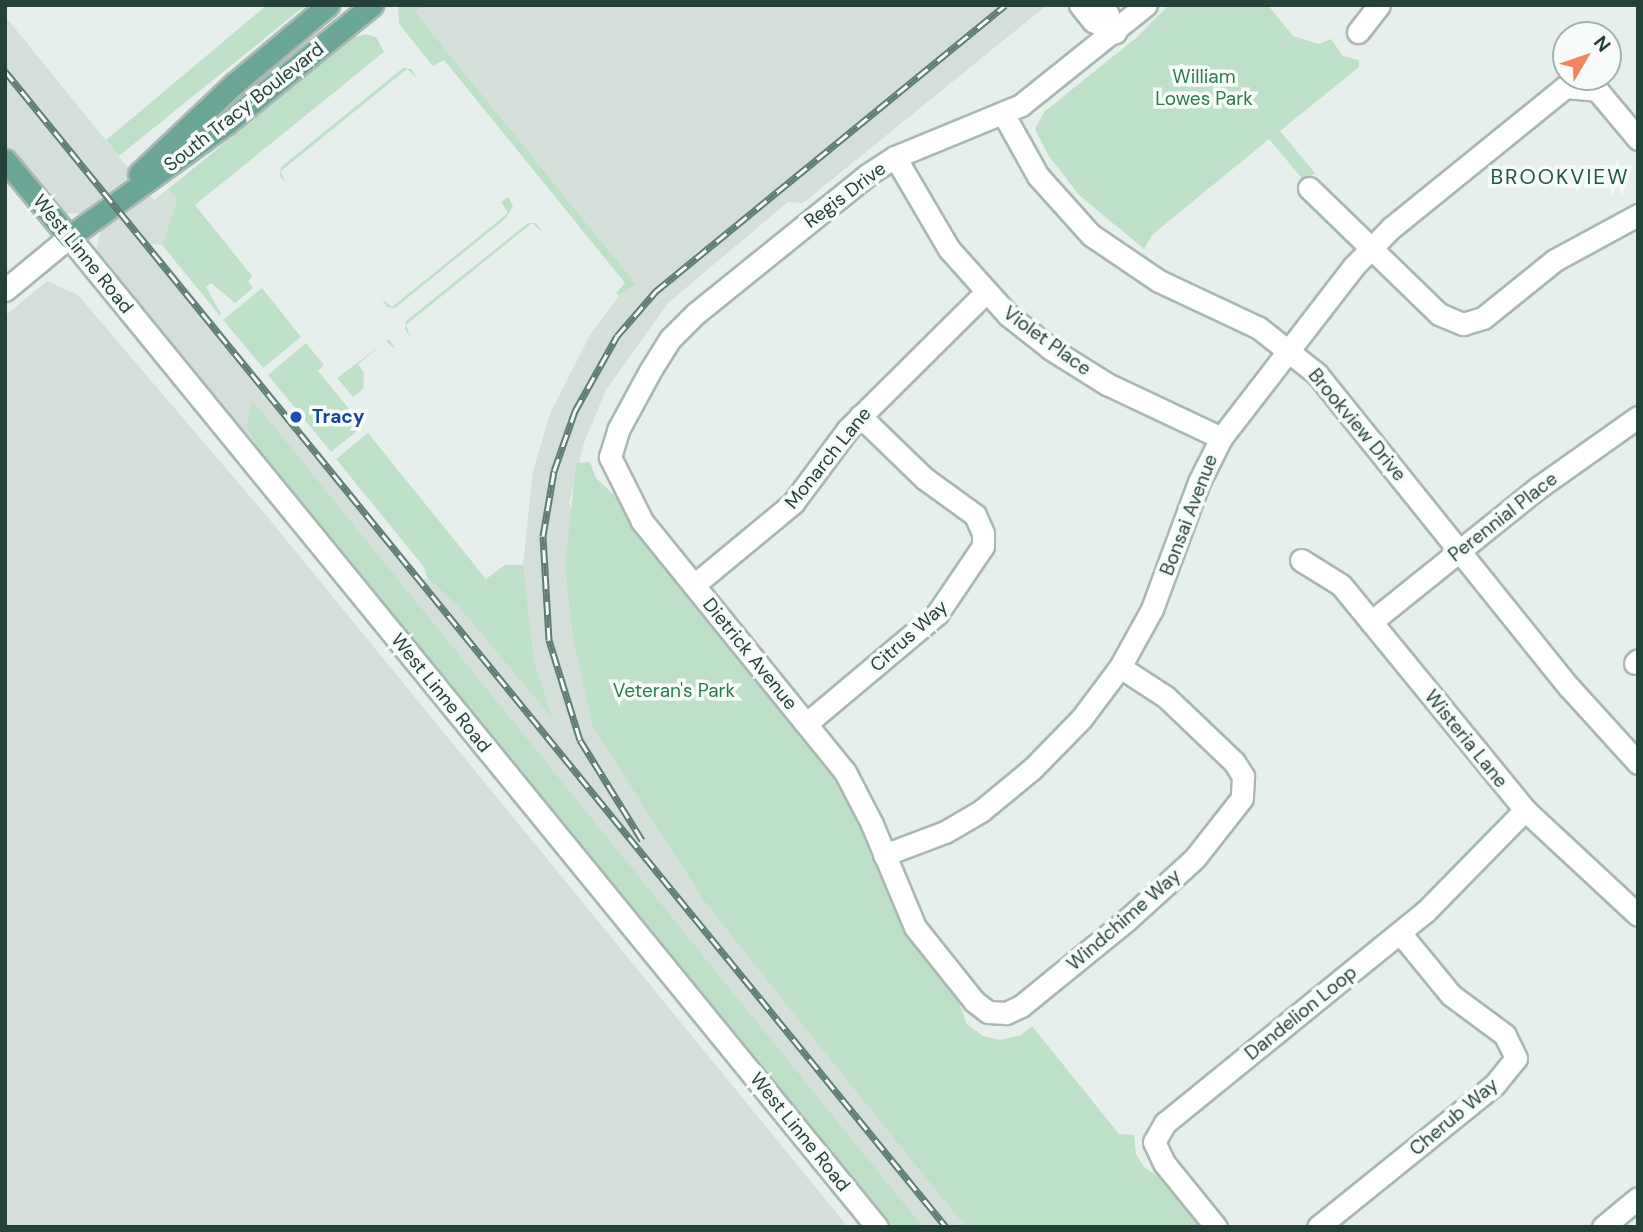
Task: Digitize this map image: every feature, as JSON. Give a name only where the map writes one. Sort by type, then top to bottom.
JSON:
[{"type":"main road","name":"South Tracy Boulevard","points":[[113,204],[120,191],[234,84],[328,5]]},
{"type":"main road","name":"South Tracy Boulevard","points":[[69,237],[227,123],[372,5]]},
{"type":"main road","name":"West Linne Road","points":[[5,160],[69,237]]},
{"type":"street","points":[[1080,5],[1093,21],[1115,32]]},
{"type":"street","points":[[1104,5],[1115,32]]},
{"type":"street","name":"Regis Drive","points":[[610,457],[618,430],[650,371],[684,325],[867,175],[895,157],[1004,115],[1115,32],[1146,5]]},
{"type":"street","points":[[1358,33],[1379,5]]},
{"type":"street","name":"Bonsai Avenue","points":[[884,855],[945,832],[981,811],[1057,746],[1120,667],[1152,609],[1199,482],[1221,438],[1288,349],[1371,247],[1556,93],[1575,85],[1587,86],[1606,98],[1638,139]]},
{"type":"street","name":"Brookview Drive","points":[[1004,115],[1038,176],[1091,234],[1159,281],[1245,320],[1288,349],[1331,390],[1582,703],[1638,763]]},
{"type":"street","name":"Violet Place","points":[[895,157],[948,249],[985,293],[1029,333],[1080,368],[1221,438]]},
{"type":"street","points":[[1309,188],[1439,314],[1462,324],[1483,318],[1555,260],[1638,215]]},
{"type":"street","name":"South Tracy Boulevard","points":[[5,290],[69,237]]},
{"type":"street","name":"West Linne Road","points":[[69,237],[877,1227]]},
{"type":"street","name":"Monarch Lane","points":[[694,585],[793,503],[860,416],[985,293]]},
{"type":"street","name":"Citrus Way","points":[[807,723],[937,614],[983,546],[983,533],[975,516],[916,471],[860,416]]},
{"type":"street","name":"Perennial Place","points":[[1371,622],[1460,550],[1638,416]]},
{"type":"street","name":"Dietrick Avenue","points":[[610,457],[636,512],[845,772],[884,855]]},
{"type":"street","name":"Wisteria Lane","points":[[1301,560],[1341,585],[1525,810],[1638,915]]},
{"type":"street","name":"Windchime Way","points":[[884,855],[915,928],[974,1001],[999,1014],[1021,1006],[1177,876],[1233,813],[1244,792],[1243,776],[1234,762],[1166,696],[1120,667]]},
{"type":"street","name":"Dandelion Loop","points":[[1216,1227],[1164,1163],[1154,1142],[1165,1123],[1443,896],[1525,810]]},
{"type":"street","name":"Cherub Way","points":[[1318,1227],[1495,1084],[1516,1058],[1505,1035],[1451,995],[1400,933]]},
{"type":"street","points":[[1603,1227],[1638,1198]]},
{"type":"shaded area","points":[[423,5],[1047,5],[803,203],[788,202],[668,303],[606,390],[584,443],[569,503],[1017,1227],[887,1227],[101,262],[97,247],[101,229],[145,190],[154,200],[168,189],[177,200],[162,245],[151,244],[423,579],[487,579],[505,565],[523,565],[533,471],[550,414],[590,335],[619,296],[636,284],[415,12]]},
{"type":"shaded area","points":[[5,16],[133,174],[80,214],[62,213],[5,146]]},
{"type":"shaded area","points":[[47,281],[78,295],[270,520],[848,1227],[5,1227],[5,316]]},
{"type":"green space","points":[[267,5],[306,5],[119,156],[106,140]]},
{"type":"green space","points":[[398,5],[423,5],[415,12],[636,284],[619,296],[616,293],[625,283],[444,60],[433,66],[399,24]]},
{"type":"green space","name":"William Lowes Park","points":[[1169,5],[1268,5],[1293,36],[1319,44],[1331,39],[1343,56],[1359,60],[1359,67],[1280,131],[1315,173],[1305,182],[1269,139],[1152,235],[1144,249],[1079,195],[1048,155],[1035,129],[1044,112],[1136,38]]},
{"type":"green space","points":[[366,34],[376,37],[384,52],[195,205],[252,276],[248,281],[253,288],[235,303],[211,283],[206,287],[220,316],[162,245],[177,200],[168,189],[355,37]]},
{"type":"green space","points":[[403,68],[411,69],[417,78],[407,69],[281,171],[285,182],[280,176],[281,167]]},
{"type":"green space","points":[[508,197],[513,206],[505,219],[395,308],[387,307],[382,299],[392,307],[508,213],[501,202]]},
{"type":"green space","points":[[528,223],[532,223],[406,325],[410,336],[405,330],[406,321]]},
{"type":"green space","points":[[262,288],[301,337],[263,368],[223,320]]},
{"type":"green space","points":[[306,343],[324,365],[318,371],[363,426],[331,452],[268,375]]},
{"type":"green space","points":[[383,344],[358,364],[364,373],[363,389],[353,397],[337,378]]},
{"type":"green space","points":[[251,401],[923,1227],[887,1227],[264,462],[247,426]]},
{"type":"green space","points":[[368,433],[486,579],[505,565],[523,565],[534,662],[552,718],[458,606],[427,577],[424,567],[336,459]]},
{"type":"green space","name":"Veteran's Park","points":[[590,462],[596,478],[617,498],[833,772],[871,844],[898,916],[956,995],[967,1024],[983,1036],[1000,1040],[1021,1035],[1032,1026],[1119,1134],[1134,1135],[1136,1154],[1144,1167],[1166,1182],[1205,1227],[966,1227],[821,1048],[705,902],[593,727],[573,639],[565,566],[577,463]]},
{"type":"railway","points":[[642,840],[580,740],[549,640],[543,536],[554,471],[575,411],[617,336],[656,291],[1005,5]]},
{"type":"railway","points":[[5,71],[946,1227]]},
{"type":"place","name":"Tracy","points":[[296,417]]},
{"type":"district","name":"BROOKVIEW","points":[[1560,177]]}]
